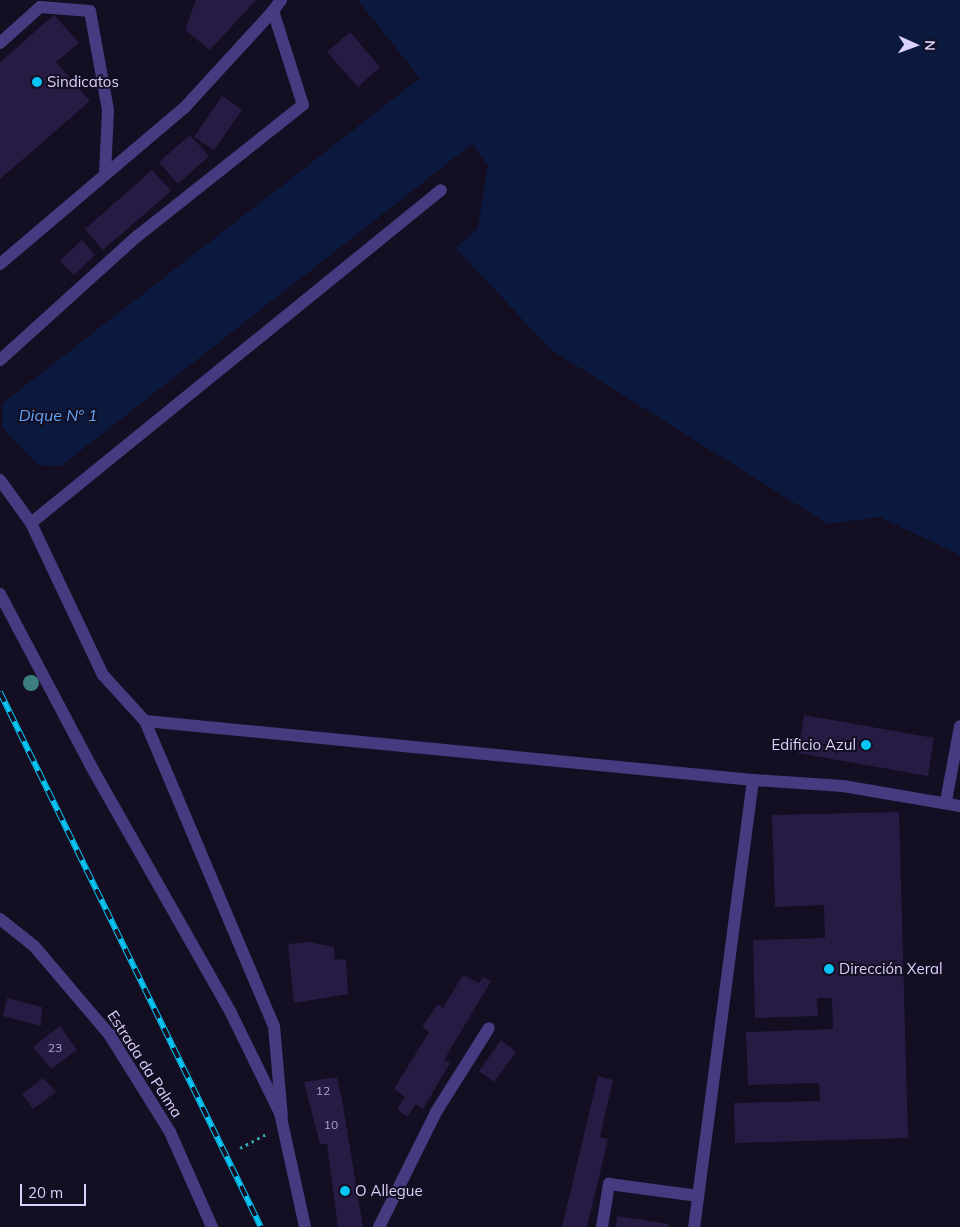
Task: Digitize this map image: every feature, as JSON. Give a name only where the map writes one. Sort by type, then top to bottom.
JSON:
[{"type":"street","points":[[0,264],[186,106],[281,0]]},
{"type":"street","points":[[0,44],[40,7],[90,12],[108,110],[105,174]]},
{"type":"street","points":[[0,360],[135,238],[303,105],[273,11]]},
{"type":"street","points":[[31,523],[441,190]]},
{"type":"street","points":[[0,480],[31,523],[103,675],[145,721],[274,1026],[283,1125],[306,1227]]},
{"type":"street","points":[[0,594],[92,768],[230,1011],[283,1125]]},
{"type":"street","points":[[145,721],[753,780],[844,786],[946,801],[960,806]]},
{"type":"street","points":[[946,801],[960,726]]},
{"type":"street","points":[[694,1227],[753,780]]},
{"type":"street","name":"Estrada da Palma","points":[[0,918],[34,946],[109,1034],[170,1132],[212,1227]]},
{"type":"street","points":[[379,1227],[436,1112],[488,1028]]},
{"type":"street","points":[[602,1227],[609,1184],[698,1196]]},
{"type":"path","points":[[240,1148],[283,1125]]},
{"type":"water","name":"Dique Nº 1","points":[[358,0],[960,0],[960,555],[880,517],[828,524],[550,349],[456,248],[478,228],[488,165],[472,144],[61,466],[38,465],[2,427],[3,403],[420,78]]},
{"type":"building","points":[[196,0],[256,0],[210,50],[185,30]]},
{"type":"building","name":"Sindicatos","points":[[54,15],[79,43],[56,62],[90,101],[0,179],[0,62]]},
{"type":"building","points":[[350,32],[380,67],[358,87],[327,52]]},
{"type":"building","points":[[222,96],[242,110],[214,150],[194,137]]},
{"type":"building","points":[[190,135],[209,156],[178,184],[159,162]]},
{"type":"building","points":[[152,170],[171,191],[103,250],[85,229]]},
{"type":"building","points":[[82,240],[95,255],[74,275],[60,261]]},
{"type":"building","name":"Edificio Azul","points":[[804,715],[934,738],[928,776],[798,753]]},
{"type":"building","name":"Dirección Xeral","points":[[899,812],[908,1138],[735,1143],[734,1103],[820,1101],[819,1083],[748,1085],[746,1032],[833,1029],[832,998],[817,998],[818,1016],[755,1018],[753,940],[825,938],[824,905],[775,907],[772,815]]},
{"type":"building","points":[[308,942],[334,947],[335,960],[346,959],[348,994],[294,1003],[288,944]]},
{"type":"building","points":[[463,975],[479,983],[483,977],[491,981],[444,1060],[450,1063],[423,1109],[416,1104],[407,1117],[397,1109],[405,1097],[394,1089],[429,1032],[422,1027],[438,1004],[443,1008]]},
{"type":"building","points":[[7,998],[42,1007],[41,1026],[3,1016]]},
{"type":"building","points":[[60,1026],[77,1050],[51,1069],[33,1047]]},
{"type":"building","points":[[501,1040],[516,1052],[494,1082],[479,1071]]},
{"type":"building","points":[[598,1076],[613,1080],[600,1137],[608,1139],[587,1227],[562,1227]]},
{"type":"building","points":[[337,1077],[363,1227],[338,1227],[327,1144],[320,1144],[304,1082]]},
{"type":"building","points":[[43,1078],[56,1092],[33,1109],[22,1094]]},
{"type":"building","points":[[617,1216],[669,1224],[668,1227],[616,1227]]},
{"type":"railway","points":[[0,692],[261,1227]]},
{"type":"place","name":"Sindicatos","points":[[37,82]]},
{"type":"place","name":"Edificio Azul","points":[[866,745]]},
{"type":"place","name":"Dirección Xeral","points":[[829,969]]},
{"type":"place","name":"O Allegue","points":[[345,1191]]}]
